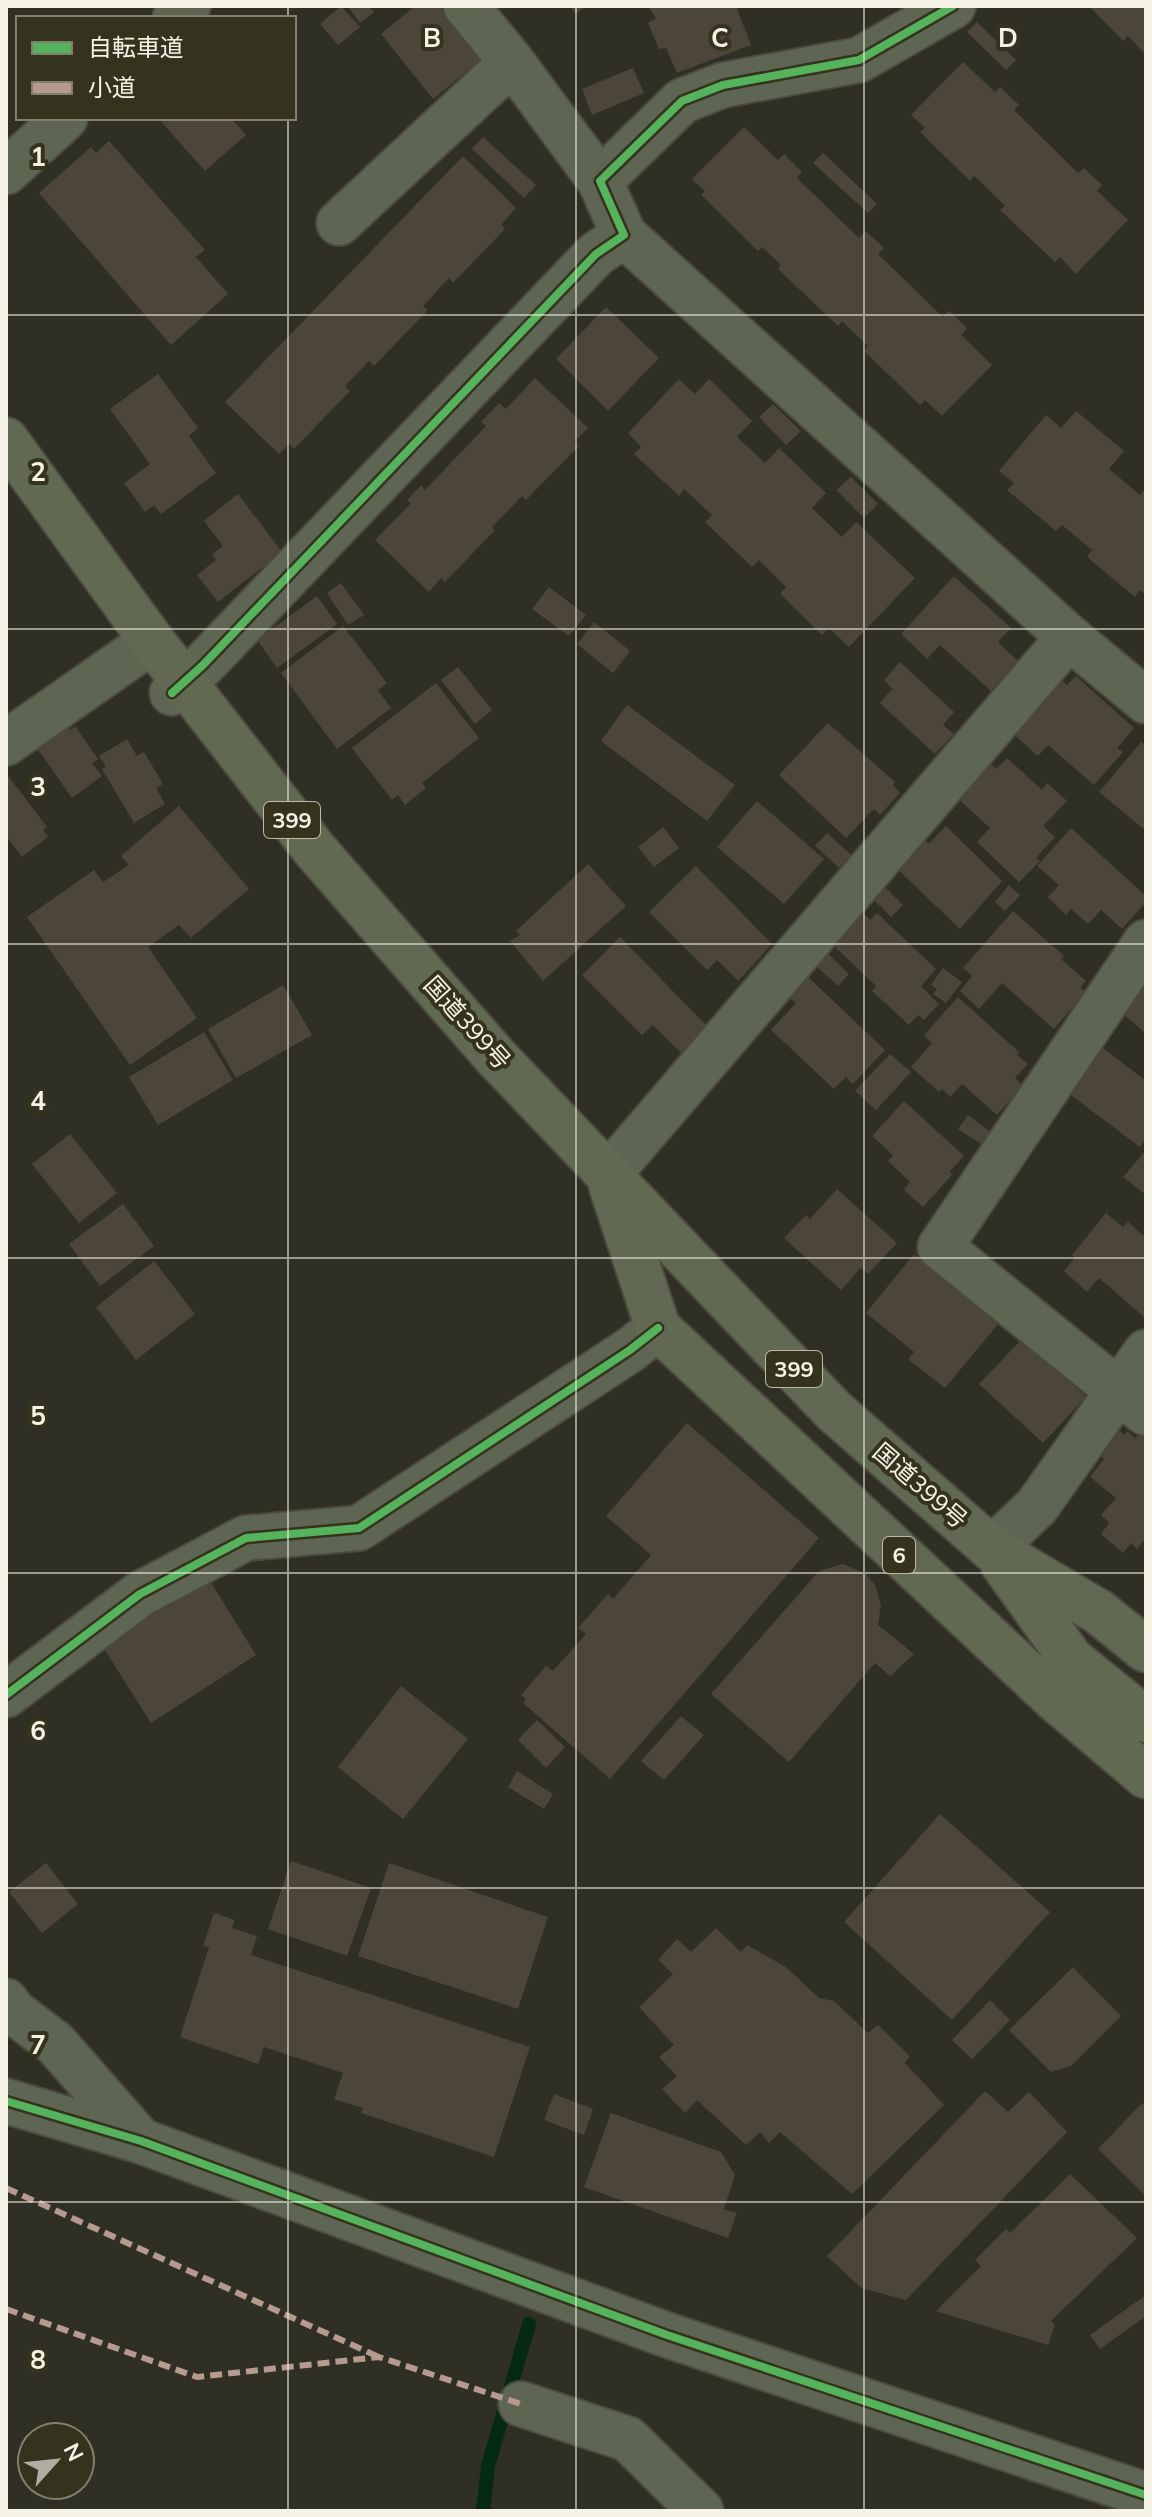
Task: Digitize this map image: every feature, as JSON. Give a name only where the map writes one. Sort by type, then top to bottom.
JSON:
[{"type":"highway","name":"国道399号","points":[[6,440],[152,641],[178,688],[494,1055],[834,1411],[992,1549],[1099,1612],[1146,1650]]},
{"type":"highway","name":"6","points":[[608,1175],[658,1328],[1043,1688],[1146,1776]]},
{"type":"highway","name":"国道399号","points":[[992,1549],[1071,1659],[1146,1720]]},
{"type":"street","points":[[600,181],[682,101],[723,85],[859,60],[953,6]]},
{"type":"street","points":[[485,12],[512,62],[600,181],[624,235],[1069,637],[1146,701]]},
{"type":"street","points":[[339,223],[512,62]]},
{"type":"street","points":[[6,172],[63,120]]},
{"type":"street","points":[[178,688],[596,254],[624,235]]},
{"type":"street","points":[[608,1175],[1069,637]]},
{"type":"street","points":[[6,743],[152,641]]},
{"type":"street","points":[[1132,1401],[940,1247],[1146,942]]},
{"type":"street","points":[[6,1695],[140,1594],[246,1538],[359,1528],[630,1350],[658,1328]]},
{"type":"street","points":[[992,1549],[1037,1506],[1132,1401],[1146,1352]]},
{"type":"street","points":[[6,2001],[14,2012],[55,2043],[141,2141]]},
{"type":"street","points":[[6,2101],[141,2141],[667,2335],[1146,2495]]},
{"type":"street","points":[[521,2404],[628,2439],[701,2511]]},
{"type":"building","points":[[341,6],[360,27],[338,45],[320,24]]},
{"type":"building","points":[[369,6],[374,12],[360,23],[349,8]]},
{"type":"building","points":[[415,6],[443,6],[491,52],[433,99],[381,34]]},
{"type":"building","points":[[570,6],[587,6],[576,14]]},
{"type":"building","points":[[648,6],[736,6],[751,45],[677,73],[666,48],[659,49],[648,23],[656,18]]},
{"type":"building","points":[[1089,6],[1146,6],[1146,55],[1128,36],[1123,41]]},
{"type":"building","points":[[977,22],[1016,60],[1006,70],[967,32]]},
{"type":"building","points":[[963,62],[995,92],[1000,87],[1019,105],[1014,110],[1078,173],[1084,168],[1102,185],[1097,191],[1128,220],[1076,274],[1060,257],[1055,262],[1000,210],[1005,206],[980,181],[974,176],[970,181],[920,132],[925,128],[911,115]]},
{"type":"building","points":[[633,68],[644,93],[592,115],[582,89]]},
{"type":"building","points":[[160,120],[233,120],[246,135],[205,171]]},
{"type":"building","points":[[744,127],[778,160],[784,154],[802,172],[797,178],[859,238],[866,231],[884,248],[878,254],[943,317],[949,311],[967,328],[961,335],[992,365],[942,416],[925,400],[920,405],[864,351],[868,346],[842,321],[838,326],[778,269],[781,265],[762,247],[758,251],[701,195],[705,191],[692,179]]},
{"type":"building","points":[[483,137],[536,185],[524,198],[472,149]]},
{"type":"building","points":[[109,141],[205,250],[196,257],[228,294],[171,345],[39,193],[91,147],[96,153]]},
{"type":"building","points":[[823,153],[877,204],[868,213],[813,163]]},
{"type":"building","points":[[463,156],[516,208],[501,225],[505,229],[453,283],[449,278],[423,306],[428,310],[374,366],[369,361],[345,386],[350,391],[294,449],[289,444],[279,454],[225,402]]},
{"type":"building","points":[[606,307],[659,358],[608,411],[556,359]]},
{"type":"building","points":[[158,374],[198,428],[189,436],[216,473],[161,514],[154,505],[145,512],[124,483],[150,464],[110,409]]},
{"type":"building","points":[[535,378],[588,428],[574,442],[579,446],[526,500],[522,496],[492,527],[495,530],[445,582],[441,578],[429,592],[375,540],[411,503],[407,500],[421,485],[425,490],[486,426],[481,422],[499,403],[506,409]]},
{"type":"building","points":[[679,379],[695,394],[709,379],[752,421],[737,437],[765,463],[779,448],[826,493],[812,508],[842,537],[856,522],[915,578],[849,647],[829,628],[822,635],[780,594],[786,587],[759,560],[752,567],[705,522],[712,515],[684,489],[679,496],[634,454],[641,447],[628,433]]},
{"type":"building","points":[[773,404],[801,431],[786,445],[759,417]]},
{"type":"building","points":[[1076,411],[1124,451],[1109,469],[1140,495],[1146,488],[1146,595],[1140,590],[1135,597],[1087,557],[1092,550],[1062,525],[1056,531],[1007,490],[1014,483],[999,471],[1046,415],[1061,428]]},
{"type":"building","points":[[851,477],[878,504],[864,518],[836,490]]},
{"type":"building","points":[[238,494],[282,552],[218,602],[197,575],[216,560],[212,554],[223,546],[204,521]]},
{"type":"building","points":[[954,576],[1011,628],[998,642],[1018,661],[991,691],[940,645],[927,659],[901,634]]},
{"type":"building","points":[[341,583],[364,615],[348,625],[327,593]]},
{"type":"building","points":[[549,587],[586,615],[569,636],[532,609]]},
{"type":"building","points":[[317,596],[337,624],[277,668],[257,640]]},
{"type":"building","points":[[594,622],[630,651],[613,673],[577,644]]},
{"type":"building","points":[[343,626],[387,683],[378,690],[391,708],[337,749],[281,673]]},
{"type":"building","points":[[900,662],[954,712],[943,725],[954,734],[935,754],[880,703],[892,689],[884,680]]},
{"type":"building","points":[[458,667],[492,710],[475,724],[441,680]]},
{"type":"building","points":[[1056,675],[1067,685],[1076,676],[1134,728],[1117,748],[1123,752],[1094,785],[1048,745],[1038,756],[1009,730]]},
{"type":"building","points":[[436,683],[479,738],[422,783],[426,788],[405,805],[398,795],[392,800],[352,748]]},
{"type":"building","points":[[627,705],[735,785],[707,821],[601,741]]},
{"type":"building","points":[[60,716],[70,730],[75,726],[98,759],[92,763],[102,776],[72,798],[37,748]]},
{"type":"building","points":[[828,723],[895,782],[893,785],[900,793],[880,815],[874,809],[846,838],[779,775]]},
{"type":"building","points":[[127,739],[137,756],[144,752],[163,784],[156,788],[165,804],[134,823],[102,769],[106,767],[99,756]]},
{"type":"building","points":[[1141,742],[1146,746],[1146,831],[1099,792]]},
{"type":"building","points":[[1007,758],[1042,790],[1047,783],[1067,801],[1043,826],[1055,837],[1036,858],[1040,861],[1019,882],[977,842],[990,828],[954,795],[987,760],[996,769]]},
{"type":"building","points":[[6,773],[47,827],[43,830],[48,837],[22,857],[6,836]]},
{"type":"building","points":[[757,801],[824,859],[784,904],[717,847]]},
{"type":"building","points":[[179,806],[249,889],[191,938],[179,925],[148,947],[197,1018],[130,1065],[27,917],[94,870],[103,882],[129,865],[121,856]]},
{"type":"building","points":[[946,826],[1002,881],[960,929],[892,864],[920,835],[929,844]]},
{"type":"building","points":[[663,827],[679,848],[654,867],[638,847]]},
{"type":"building","points":[[1071,828],[1146,896],[1146,902],[1122,929],[1101,910],[1088,924],[1071,909],[1066,915],[1048,897],[1059,885],[1037,866]]},
{"type":"building","points":[[827,833],[851,855],[839,868],[815,846]]},
{"type":"building","points":[[588,864],[626,906],[543,981],[510,941],[520,935],[516,931]]},
{"type":"building","points":[[696,866],[772,944],[738,981],[717,960],[707,970],[649,912]]},
{"type":"building","points":[[878,880],[903,905],[891,917],[866,892]]},
{"type":"building","points":[[1009,885],[1020,895],[1005,911],[995,902]]},
{"type":"building","points":[[1013,911],[1064,956],[1061,959],[1086,981],[1080,988],[1086,992],[1054,1029],[1002,983],[979,1009],[960,991],[972,976],[963,968]]},
{"type":"building","points":[[863,912],[870,920],[877,913],[936,969],[921,986],[939,1004],[924,1020],[918,1015],[909,1025],[872,991],[876,986],[833,945]]},
{"type":"building","points":[[620,937],[708,1027],[681,1053],[653,1025],[642,1035],[582,975]]},
{"type":"building","points":[[825,951],[849,974],[838,986],[813,963]]},
{"type":"building","points":[[943,968],[962,982],[946,1003],[933,994],[937,989],[931,985]]},
{"type":"building","points":[[1146,974],[1146,1031],[1144,1032],[1117,1009]]},
{"type":"building","points":[[807,976],[885,1050],[853,1084],[846,1077],[834,1089],[771,1030],[796,1003],[788,997]]},
{"type":"building","points":[[283,985],[312,1035],[236,1078],[208,1029]]},
{"type":"building","points":[[958,997],[1020,1053],[1017,1055],[1028,1064],[1015,1078],[1023,1086],[997,1115],[962,1084],[950,1097],[942,1089],[939,1092],[911,1067],[932,1043],[924,1035]]},
{"type":"building","points":[[204,1032],[233,1080],[158,1125],[129,1077]]},
{"type":"building","points":[[1102,1047],[1146,1081],[1146,1139],[1140,1147],[1068,1093]]},
{"type":"building","points":[[890,1054],[911,1072],[876,1110],[855,1091]]},
{"type":"building","points":[[904,1101],[964,1156],[949,1172],[953,1174],[923,1207],[904,1190],[910,1182],[888,1161],[893,1155],[872,1136]]},
{"type":"building","points":[[968,1115],[992,1133],[983,1145],[958,1129]]},
{"type":"building","points":[[70,1134],[117,1193],[79,1223],[32,1164]]},
{"type":"building","points":[[1146,1150],[1146,1195],[1123,1177]]},
{"type":"building","points":[[837,1189],[897,1243],[868,1274],[861,1268],[841,1290],[784,1238],[806,1215],[810,1219]]},
{"type":"building","points":[[123,1204],[154,1246],[100,1286],[69,1244]]},
{"type":"building","points":[[1106,1213],[1123,1227],[1128,1222],[1146,1238],[1144,1317],[1099,1278],[1087,1292],[1064,1271],[1075,1258],[1072,1255]]},
{"type":"building","points":[[914,1254],[998,1324],[945,1388],[908,1359],[914,1352],[866,1313]]},
{"type":"building","points":[[154,1261],[195,1314],[136,1360],[96,1307]]},
{"type":"building","points":[[1023,1338],[1086,1397],[1043,1443],[979,1384]]},
{"type":"building","points":[[687,1423],[819,1538],[610,1779],[523,1703],[526,1699],[521,1695],[546,1666],[553,1671],[586,1634],[578,1628],[608,1594],[613,1599],[651,1555],[606,1516]]},
{"type":"building","points":[[1118,1429],[1124,1435],[1127,1431],[1135,1438],[1140,1433],[1146,1438],[1146,1538],[1137,1549],[1131,1543],[1123,1553],[1101,1534],[1109,1523],[1101,1515],[1116,1498],[1090,1477],[1104,1459],[1097,1453]]},
{"type":"building","points":[[843,1564],[866,1574],[875,1585],[881,1605],[878,1625],[914,1654],[890,1676],[875,1663],[789,1762],[711,1694],[819,1571]]},
{"type":"building","points":[[207,1576],[256,1655],[151,1723],[101,1644]]},
{"type":"building","points":[[401,1686],[468,1739],[403,1819],[338,1767]]},
{"type":"building","points":[[681,1716],[704,1735],[664,1780],[641,1761]]},
{"type":"building","points":[[537,1720],[565,1747],[546,1768],[518,1740]]},
{"type":"building","points":[[517,1771],[553,1794],[544,1809],[508,1787]]},
{"type":"building","points":[[940,1814],[1050,1912],[952,2020],[844,1922]]},
{"type":"building","points":[[291,1861],[371,1888],[347,1956],[268,1929]]},
{"type":"building","points":[[46,1863],[78,1904],[42,1933],[9,1892]]},
{"type":"building","points":[[389,1863],[548,1917],[518,2009],[358,1956]]},
{"type":"building","points":[[214,1913],[235,1920],[232,1928],[257,1936],[251,1955],[530,2047],[494,2157],[361,2113],[363,2108],[334,2099],[343,2073],[264,2047],[258,2064],[180,2037],[209,1947],[203,1946]]},
{"type":"building","points":[[716,1928],[741,1952],[747,1945],[786,1967],[819,1998],[834,2001],[868,2033],[878,2025],[910,2056],[905,2063],[944,2105],[852,2194],[780,2132],[769,2143],[760,2132],[746,2145],[697,2100],[685,2113],[662,2089],[677,2076],[659,2057],[674,2045],[639,2007],[673,1974],[658,1960],[677,1939],[691,1952]]},
{"type":"building","points":[[1073,1967],[1121,2016],[1071,2066],[1051,2072],[1009,2030]]},
{"type":"building","points":[[990,2000],[1010,2020],[972,2059],[952,2040]]},
{"type":"building","points":[[985,2091],[1008,2112],[1029,2092],[1067,2132],[906,2300],[861,2288],[827,2256]]},
{"type":"building","points":[[554,2094],[593,2109],[584,2135],[544,2120]]},
{"type":"building","points":[[1142,2103],[1146,2107],[1146,2196],[1098,2149]]},
{"type":"building","points":[[611,2113],[721,2152],[735,2175],[724,2209],[737,2213],[728,2238],[584,2187]]},
{"type":"building","points":[[1070,2174],[1137,2238],[1051,2321],[1055,2325],[1048,2345],[936,2311],[981,2266],[975,2260],[1006,2229],[1010,2233]]},
{"type":"building","points":[[1146,2295],[1146,2316],[1100,2349],[1090,2335]]},
{"type":"waterway","points":[[483,2511],[488,2466],[529,2324]]},
{"type":"marked path","points":[[6,2188],[379,2357]]},
{"type":"marked path","points":[[6,2309],[197,2377],[379,2357],[521,2404]]},
{"type":"cycle path","points":[[172,693],[203,665],[596,254],[624,235],[600,181],[682,101],[723,85],[859,60],[953,6]]},
{"type":"cycle path","points":[[6,1695],[140,1594],[246,1538],[359,1528],[630,1350],[658,1328]]},
{"type":"cycle path","points":[[6,2101],[141,2141],[667,2335],[1146,2495]]}]
